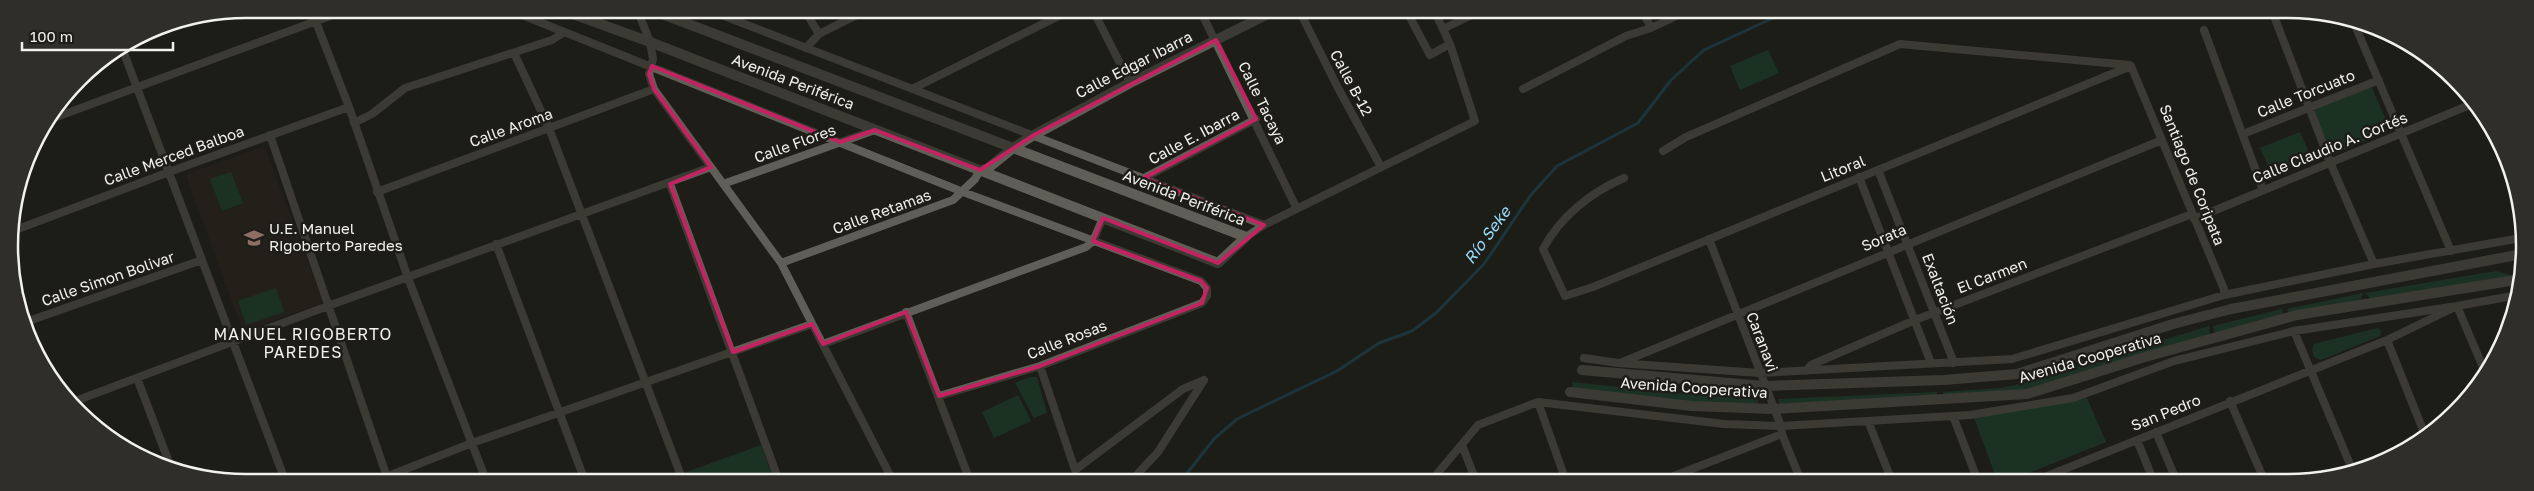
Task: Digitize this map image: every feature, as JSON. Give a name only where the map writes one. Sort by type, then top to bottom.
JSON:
[{"type":"street","points":[[314,18],[349,107],[408,278],[484,474]]},
{"type":"street","points":[[58,117],[326,18]]},
{"type":"street","points":[[528,18],[963,192],[1093,241]]},
{"type":"street","name":"Avenida Periférica","points":[[584,18],[1218,263],[1246,238],[673,18]]},
{"type":"street","points":[[641,18],[650,42],[652,66],[650,74],[654,89],[781,263],[889,474]]},
{"type":"street","points":[[729,18],[1264,225]]},
{"type":"street","points":[[809,18],[819,34]]},
{"type":"street","points":[[806,48],[819,34],[851,18]]},
{"type":"street","points":[[914,88],[1055,18]]},
{"type":"street","points":[[1097,18],[1130,83]]},
{"type":"street","name":"Calle Tacaya","points":[[1204,18],[1256,120],[1297,209]]},
{"type":"street","name":"Calle Edgar Ibarra","points":[[980,170],[996,163],[1012,148],[1034,135],[1130,83],[1260,18]]},
{"type":"street","name":"Calle B-12","points":[[1303,18],[1381,167]]},
{"type":"street","points":[[1410,18],[1430,55],[1450,44]]},
{"type":"street","points":[[1246,238],[1264,225],[1475,121],[1450,44],[1438,18]]},
{"type":"street","points":[[1443,29],[1466,18]]},
{"type":"street","points":[[1646,18],[1651,28]]},
{"type":"street","points":[[1523,89],[1626,36],[1651,28],[1672,18]]},
{"type":"street","points":[[2275,18],[2330,162],[2374,264]]},
{"type":"street","points":[[2356,28],[2451,251]]},
{"type":"street","points":[[2204,30],[2264,190]]},
{"type":"street","points":[[354,123],[372,114],[405,88],[552,40],[563,33]]},
{"type":"street","points":[[1663,151],[1686,137],[1900,44],[2132,66]]},
{"type":"street","points":[[124,53],[232,344],[283,474]]},
{"type":"street","points":[[514,53],[549,128],[679,474]]},
{"type":"street","name":"Santiago de Coripata","points":[[2132,66],[2224,289],[2224,295]]},
{"type":"street","name":"Litoral","points":[[1624,178],[1608,185],[1570,214],[1552,232],[1543,249],[1565,296],[1594,287],[2132,66]]},
{"type":"street","name":"Calle Torcuato","points":[[2244,134],[2379,80]]},
{"type":"street","name":"Calle Aroma","points":[[377,192],[654,89]]},
{"type":"street","name":"Calle Claudio A. Cortés","points":[[2193,216],[2264,190],[2468,105]]},
{"type":"street","name":"Calle Merced Balboa","points":[[18,229],[349,107]]},
{"type":"street","name":"Calle E. Ibarra","points":[[1144,178],[1256,120]]},
{"type":"street","name":"Calle Flores","points":[[723,184],[875,130]]},
{"type":"street","points":[[270,135],[385,474]]},
{"type":"street","name":"Sorata","points":[[1618,363],[2162,140]]},
{"type":"street","points":[[78,400],[496,244],[670,184],[711,167]]},
{"type":"street","name":"Calle Retamas","points":[[781,263],[940,206],[963,192],[980,170]]},
{"type":"street","name":"Exaltación","points":[[1878,170],[1954,363]]},
{"type":"street","points":[[1859,178],[1916,320],[1931,363]]},
{"type":"street","points":[[670,184],[777,474]]},
{"type":"street","name":"El Carmen","points":[[1806,371],[1811,366],[1916,320],[2193,216]]},
{"type":"street","points":[[823,344],[906,312],[1081,250],[1093,241],[1103,218]]},
{"type":"street","name":"Caranavi","points":[[1709,239],[1799,474]]},
{"type":"street","points":[[1584,358],[1618,363],[1760,373],[2012,359],[2224,295],[2374,264],[2516,239]]},
{"type":"street","name":"Calle Rosas","points":[[939,396],[1040,366],[1202,303],[1206,296],[1207,288],[1201,281],[1093,241]]},
{"type":"street","points":[[496,244],[583,474]]},
{"type":"street","name":"Avenida Cooperativa","points":[[1582,370],[1628,376],[1764,386],[1944,380],[2017,374],[2173,324],[2231,309],[2516,255]]},
{"type":"street","name":"Calle Simon Bolivar","points":[[30,320],[202,260]]},
{"type":"street","name":"Avenida Cooperativa","points":[[1570,392],[1692,406],[1773,409],[2027,394],[2145,357],[2297,315],[2514,280]]},
{"type":"street","points":[[1437,474],[1478,425],[1538,402],[1781,430],[2018,409],[2073,398],[2174,361],[2294,331],[2511,296]]},
{"type":"street","points":[[2457,306],[2482,366]]},
{"type":"street","name":"San Pedro","points":[[2052,474],[2230,401],[2387,340],[2457,306]]},
{"type":"street","points":[[906,312],[967,474]]},
{"type":"street","points":[[399,474],[472,443],[646,384],[812,324]]},
{"type":"street","points":[[2294,331],[2350,465]]},
{"type":"street","points":[[2387,340],[2423,429]]},
{"type":"street","points":[[1040,366],[1075,470],[1182,389],[1204,380],[1158,452],[1139,474]]},
{"type":"street","points":[[136,378],[168,460]]},
{"type":"street","points":[[2230,401],[2262,474]]},
{"type":"street","points":[[1538,402],[1564,474]]},
{"type":"street","points":[[1953,416],[1975,474]]},
{"type":"street","points":[[1868,421],[1889,474]]},
{"type":"street","points":[[1677,474],[1781,430]]},
{"type":"street","points":[[2156,432],[2174,474]]},
{"type":"street","points":[[2136,440],[2151,474]]},
{"type":"street","points":[[1462,446],[1473,474]]},
{"type":"highlighted area","points":[[1216,40],[1256,119],[1144,178],[1264,225],[1218,263],[1103,218],[1093,241],[1201,281],[1207,288],[1202,303],[1040,366],[939,396],[906,312],[823,344],[812,324],[733,352],[670,184],[711,167],[654,89],[649,74],[652,66],[840,142],[875,130],[980,170],[1034,135]]},
{"type":"shaded area","points":[[262,147],[265,148],[322,300],[320,304],[247,330],[241,326],[187,179],[187,174]]},
{"type":"green space","points":[[1768,50],[1779,73],[1740,90],[1730,66]]},
{"type":"green space","points":[[2371,86],[2390,129],[2333,155],[2313,111]]},
{"type":"green space","points":[[2300,132],[2311,157],[2271,173],[2260,148]]},
{"type":"green space","points":[[231,172],[243,203],[222,211],[210,179]]},
{"type":"green space","points":[[2496,271],[2515,276],[2371,299],[2365,293]]},
{"type":"green space","points":[[276,288],[284,312],[246,325],[238,301]]},
{"type":"green space","points":[[2363,293],[2359,304],[2291,318],[2287,309]]},
{"type":"green space","points":[[2282,309],[2284,318],[2215,335],[2213,326]]},
{"type":"green space","points":[[2209,326],[2210,334],[2025,394],[1945,400],[1943,392],[2002,388],[2023,383]]},
{"type":"green space","points":[[2378,328],[2381,331],[2380,336],[2321,360],[2314,357],[2312,350],[2314,344]]},
{"type":"green space","points":[[1030,377],[1037,377],[1047,413],[1034,418],[1015,383]]},
{"type":"green space","points":[[1572,382],[1675,393],[1758,399],[1759,409],[1573,389]]},
{"type":"green space","points":[[1937,392],[1937,401],[1780,407],[1778,399]]},
{"type":"green space","points":[[1018,395],[1031,421],[994,438],[982,412]]},
{"type":"green space","points":[[2087,398],[2106,442],[2026,474],[1995,474],[1974,418]]},
{"type":"green space","points":[[761,445],[771,474],[684,474]]},
{"type":"waterway","name":"Río Seke","points":[[1186,474],[1214,439],[1237,419],[1337,371],[1379,343],[1412,331],[1436,313],[1484,264],[1530,196],[1557,166],[1638,123],[1671,80],[1704,50],[1773,18]]},
{"type":"place","name":"U.E. Manuel Rigoberto Paredes","points":[[254,238]]},
{"type":"district","name":"MANUEL RIGOBERTO PAREDES","points":[[303,343]]}]
